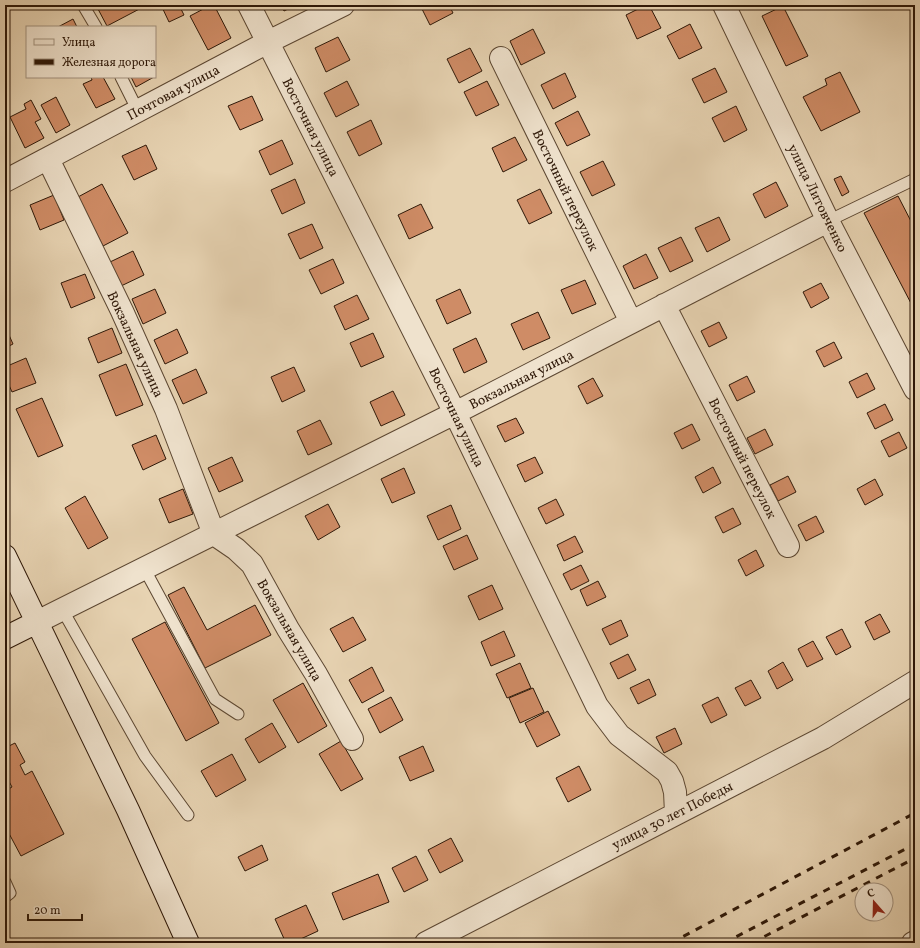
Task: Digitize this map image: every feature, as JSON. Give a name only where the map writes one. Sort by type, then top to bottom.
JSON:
[{"type":"street","name":"Восточная улица","points":[[249,5],[455,413],[597,706],[619,735],[667,772],[672,781],[675,792],[676,813]]},
{"type":"street","name":"Почтовая улица","points":[[5,182],[268,42],[343,5]]},
{"type":"street","name":"улица Литовченко","points":[[724,5],[828,221],[915,389]]},
{"type":"street","name":"Восточный переулок","points":[[501,58],[631,322]]},
{"type":"street","name":"Вокзальная улица","points":[[48,159],[122,311],[163,402],[214,534],[236,549],[252,564],[352,739]]},
{"type":"street","name":"Вокзальная улица","points":[[5,638],[455,413],[828,221]]},
{"type":"street","name":"Восточный переулок","points":[[664,305],[788,546]]},
{"type":"street","points":[[5,556],[128,810],[188,943]]},
{"type":"street","name":"улица 30 лет Победы","points":[[426,943],[823,738],[915,682]]},
{"type":"lane","points":[[83,5],[95,26]]},
{"type":"lane","points":[[122,78],[138,111]]},
{"type":"lane","points":[[828,221],[915,179]]},
{"type":"lane","points":[[144,568],[216,699],[238,714]]},
{"type":"lane","points":[[62,609],[145,756],[188,815]]},
{"type":"lane","points":[[5,882],[10,892],[5,897]]},
{"type":"building","points":[[105,5],[147,5],[107,26],[98,9]]},
{"type":"building","points":[[161,5],[179,5],[184,15],[169,22]]},
{"type":"building","points":[[211,5],[214,5],[231,38],[208,50],[190,16]]},
{"type":"building","points":[[281,5],[296,5],[284,11]]},
{"type":"building","points":[[420,5],[449,5],[453,13],[430,25]]},
{"type":"building","points":[[649,5],[661,28],[637,39],[626,15]]},
{"type":"building","points":[[783,6],[808,56],[786,66],[762,16]]},
{"type":"building","points":[[73,19],[76,26],[60,26]]},
{"type":"building","points":[[690,24],[702,48],[679,59],[667,36]]},
{"type":"building","points":[[533,29],[545,53],[521,65],[510,41]]},
{"type":"building","points":[[338,37],[350,60],[326,72],[315,48]]},
{"type":"building","points":[[470,48],[482,71],[459,83],[447,59]]},
{"type":"building","points":[[715,68],[727,92],[704,103],[692,79]]},
{"type":"building","points":[[840,72],[860,112],[821,131],[803,97],[827,85],[825,79]]},
{"type":"building","points":[[565,73],[576,97],[553,109],[541,85]]},
{"type":"building","points":[[91,78],[104,78],[115,99],[96,108],[83,84],[92,80]]},
{"type":"building","points":[[132,78],[152,78],[136,87]]},
{"type":"building","points":[[347,81],[359,105],[336,117],[324,93]]},
{"type":"building","points":[[487,81],[499,105],[476,116],[464,92]]},
{"type":"building","points":[[252,96],[263,120],[240,130],[228,106]]},
{"type":"building","points":[[56,97],[70,125],[56,133],[41,105]]},
{"type":"building","points":[[31,100],[41,119],[35,122],[44,138],[25,148],[10,117],[26,109],[24,104]]},
{"type":"building","points":[[736,106],[747,130],[724,142],[712,118]]},
{"type":"building","points":[[578,111],[590,135],[567,146],[555,123]]},
{"type":"building","points":[[371,120],[382,144],[359,156],[347,132]]},
{"type":"building","points":[[515,137],[527,160],[503,172],[492,148]]},
{"type":"building","points":[[282,140],[293,164],[270,175],[259,151]]},
{"type":"building","points":[[146,145],[157,169],[134,180],[122,156]]},
{"type":"building","points":[[603,161],[615,185],[592,196],[580,172]]},
{"type":"building","points":[[841,176],[849,192],[842,196],[834,179]]},
{"type":"building","points":[[295,179],[305,203],[282,214],[271,190]]},
{"type":"building","points":[[776,182],[788,206],[765,218],[753,194]]},
{"type":"building","points":[[102,184],[128,233],[103,246],[78,197]]},
{"type":"building","points":[[540,189],[552,213],[529,224],[517,200]]},
{"type":"building","points":[[54,195],[64,220],[40,230],[30,205]]},
{"type":"building","points":[[898,196],[915,229],[915,311],[864,213]]},
{"type":"building","points":[[421,204],[433,228],[409,239],[398,215]]},
{"type":"building","points":[[719,217],[730,240],[707,252],[695,228]]},
{"type":"building","points":[[312,224],[323,248],[300,259],[288,234]]},
{"type":"building","points":[[681,237],[693,261],[670,272],[658,248]]},
{"type":"building","points":[[133,251],[144,275],[121,286],[110,262]]},
{"type":"building","points":[[646,254],[658,278],[634,289],[623,266]]},
{"type":"building","points":[[333,259],[344,283],[321,294],[309,270]]},
{"type":"building","points":[[85,274],[95,298],[71,308],[61,283]]},
{"type":"building","points":[[585,280],[596,304],[572,314],[561,290]]},
{"type":"building","points":[[821,283],[829,298],[811,308],[803,292]]},
{"type":"building","points":[[155,289],[166,313],[143,324],[132,299]]},
{"type":"building","points":[[460,289],[471,313],[447,324],[436,300]]},
{"type":"building","points":[[357,295],[369,319],[345,330],[334,306]]},
{"type":"building","points":[[538,312],[550,338],[523,350],[511,324]]},
{"type":"building","points":[[719,322],[727,338],[709,347],[701,331]]},
{"type":"building","points":[[5,326],[13,344],[5,348]]},
{"type":"building","points":[[112,328],[122,353],[98,363],[88,338]]},
{"type":"building","points":[[177,329],[188,353],[165,364],[154,340]]},
{"type":"building","points":[[373,333],[384,357],[361,367],[350,343]]},
{"type":"building","points":[[476,338],[487,362],[464,373],[453,349]]},
{"type":"building","points":[[834,342],[842,358],[824,367],[816,351]]},
{"type":"building","points":[[26,358],[36,383],[12,392],[5,376],[5,367]]},
{"type":"building","points":[[126,364],[143,405],[116,416],[99,375]]},
{"type":"building","points":[[294,367],[305,391],[282,402],[271,377]]},
{"type":"building","points":[[196,369],[207,393],[183,404],[172,380]]},
{"type":"building","points":[[867,373],[875,389],[857,398],[849,382]]},
{"type":"building","points":[[747,376],[755,392],[737,401],[729,385]]},
{"type":"building","points":[[593,378],[603,396],[587,404],[578,386]]},
{"type":"building","points":[[393,391],[405,415],[381,426],[370,402]]},
{"type":"building","points":[[42,398],[63,446],[38,457],[16,409]]},
{"type":"building","points":[[885,404],[893,420],[875,429],[867,413]]},
{"type":"building","points":[[516,418],[524,433],[505,442],[497,426]]},
{"type":"building","points":[[320,420],[332,444],[308,455],[297,431]]},
{"type":"building","points":[[692,424],[700,440],[682,449],[674,433]]},
{"type":"building","points":[[765,429],[773,445],[755,454],[747,438]]},
{"type":"building","points":[[899,432],[907,448],[889,457],[881,441]]},
{"type":"building","points":[[156,435],[166,459],[143,470],[132,445]]},
{"type":"building","points":[[232,457],[243,481],[219,492],[208,468]]},
{"type":"building","points":[[535,457],[543,473],[525,482],[517,465]]},
{"type":"building","points":[[713,467],[721,483],[703,493],[695,477]]},
{"type":"building","points":[[404,468],[415,493],[392,503],[381,479]]},
{"type":"building","points":[[788,476],[796,492],[778,501],[770,485]]},
{"type":"building","points":[[875,479],[883,495],[865,505],[857,489]]},
{"type":"building","points":[[183,489],[193,514],[169,523],[159,499]]},
{"type":"building","points":[[85,496],[108,538],[88,549],[65,508]]},
{"type":"building","points":[[556,499],[564,515],[546,524],[538,508]]},
{"type":"building","points":[[328,504],[340,527],[318,540],[305,516]]},
{"type":"building","points":[[451,505],[461,529],[438,540],[427,516]]},
{"type":"building","points":[[733,508],[741,524],[723,533],[715,517]]},
{"type":"building","points":[[816,516],[824,532],[806,541],[798,525]]},
{"type":"building","points":[[467,535],[478,559],[454,570],[443,546]]},
{"type":"building","points":[[575,536],[583,552],[564,561],[557,545]]},
{"type":"building","points":[[756,550],[764,566],[746,576],[738,560]]},
{"type":"building","points":[[581,565],[589,581],[571,590],[563,574]]},
{"type":"building","points":[[598,581],[606,597],[587,606],[580,590]]},
{"type":"building","points":[[492,585],[503,609],[479,620],[468,596]]},
{"type":"building","points":[[184,587],[207,630],[255,605],[271,635],[205,668],[168,595]]},
{"type":"building","points":[[880,614],[890,632],[874,640],[865,622]]},
{"type":"building","points":[[353,617],[366,640],[343,652],[330,629]]},
{"type":"building","points":[[621,620],[628,636],[610,645],[602,629]]},
{"type":"building","points":[[165,622],[219,723],[186,741],[132,639]]},
{"type":"building","points":[[842,629],[851,647],[836,655],[826,637]]},
{"type":"building","points":[[504,631],[515,656],[491,666],[481,642]]},
{"type":"building","points":[[813,641],[823,659],[807,667],[798,649]]},
{"type":"building","points":[[628,654],[636,670],[618,679],[610,663]]},
{"type":"building","points":[[783,662],[793,680],[777,689],[768,671]]},
{"type":"building","points":[[520,663],[531,688],[507,698],[496,674]]},
{"type":"building","points":[[372,667],[384,691],[362,703],[349,680]]},
{"type":"building","points":[[649,679],[656,695],[638,704],[630,688]]},
{"type":"building","points":[[751,680],[761,698],[745,706],[735,688]]},
{"type":"building","points":[[303,683],[327,726],[298,743],[273,700]]},
{"type":"building","points":[[533,688],[544,712],[520,723],[509,698]]},
{"type":"building","points":[[391,697],[403,720],[380,733],[368,709]]},
{"type":"building","points":[[718,697],[727,715],[711,723],[702,705]]},
{"type":"building","points":[[548,711],[560,735],[537,747],[525,723]]},
{"type":"building","points":[[272,723],[286,747],[259,763],[245,739]]},
{"type":"building","points":[[675,728],[682,744],[664,753],[656,737]]},
{"type":"building","points":[[341,741],[363,779],[341,791],[319,754]]},
{"type":"building","points":[[15,743],[25,762],[20,765],[25,775],[32,771],[64,834],[21,856],[5,826],[5,791],[12,787],[5,774],[5,748]]},
{"type":"building","points":[[423,746],[434,771],[410,781],[399,757]]},
{"type":"building","points":[[232,754],[246,780],[216,797],[201,771]]},
{"type":"building","points":[[579,766],[591,790],[568,802],[556,778]]},
{"type":"building","points":[[451,838],[463,861],[440,873],[428,850]]},
{"type":"building","points":[[262,845],[268,860],[245,871],[238,857]]},
{"type":"building","points":[[416,856],[428,880],[404,892],[392,868]]},
{"type":"building","points":[[378,874],[389,902],[343,920],[332,893]]},
{"type":"building","points":[[306,905],[318,931],[292,943],[286,943],[275,919]]},
{"type":"railway","points":[[671,943],[915,813]]},
{"type":"railway","points":[[724,943],[915,844]]},
{"type":"railway","points":[[752,943],[915,858]]}]
